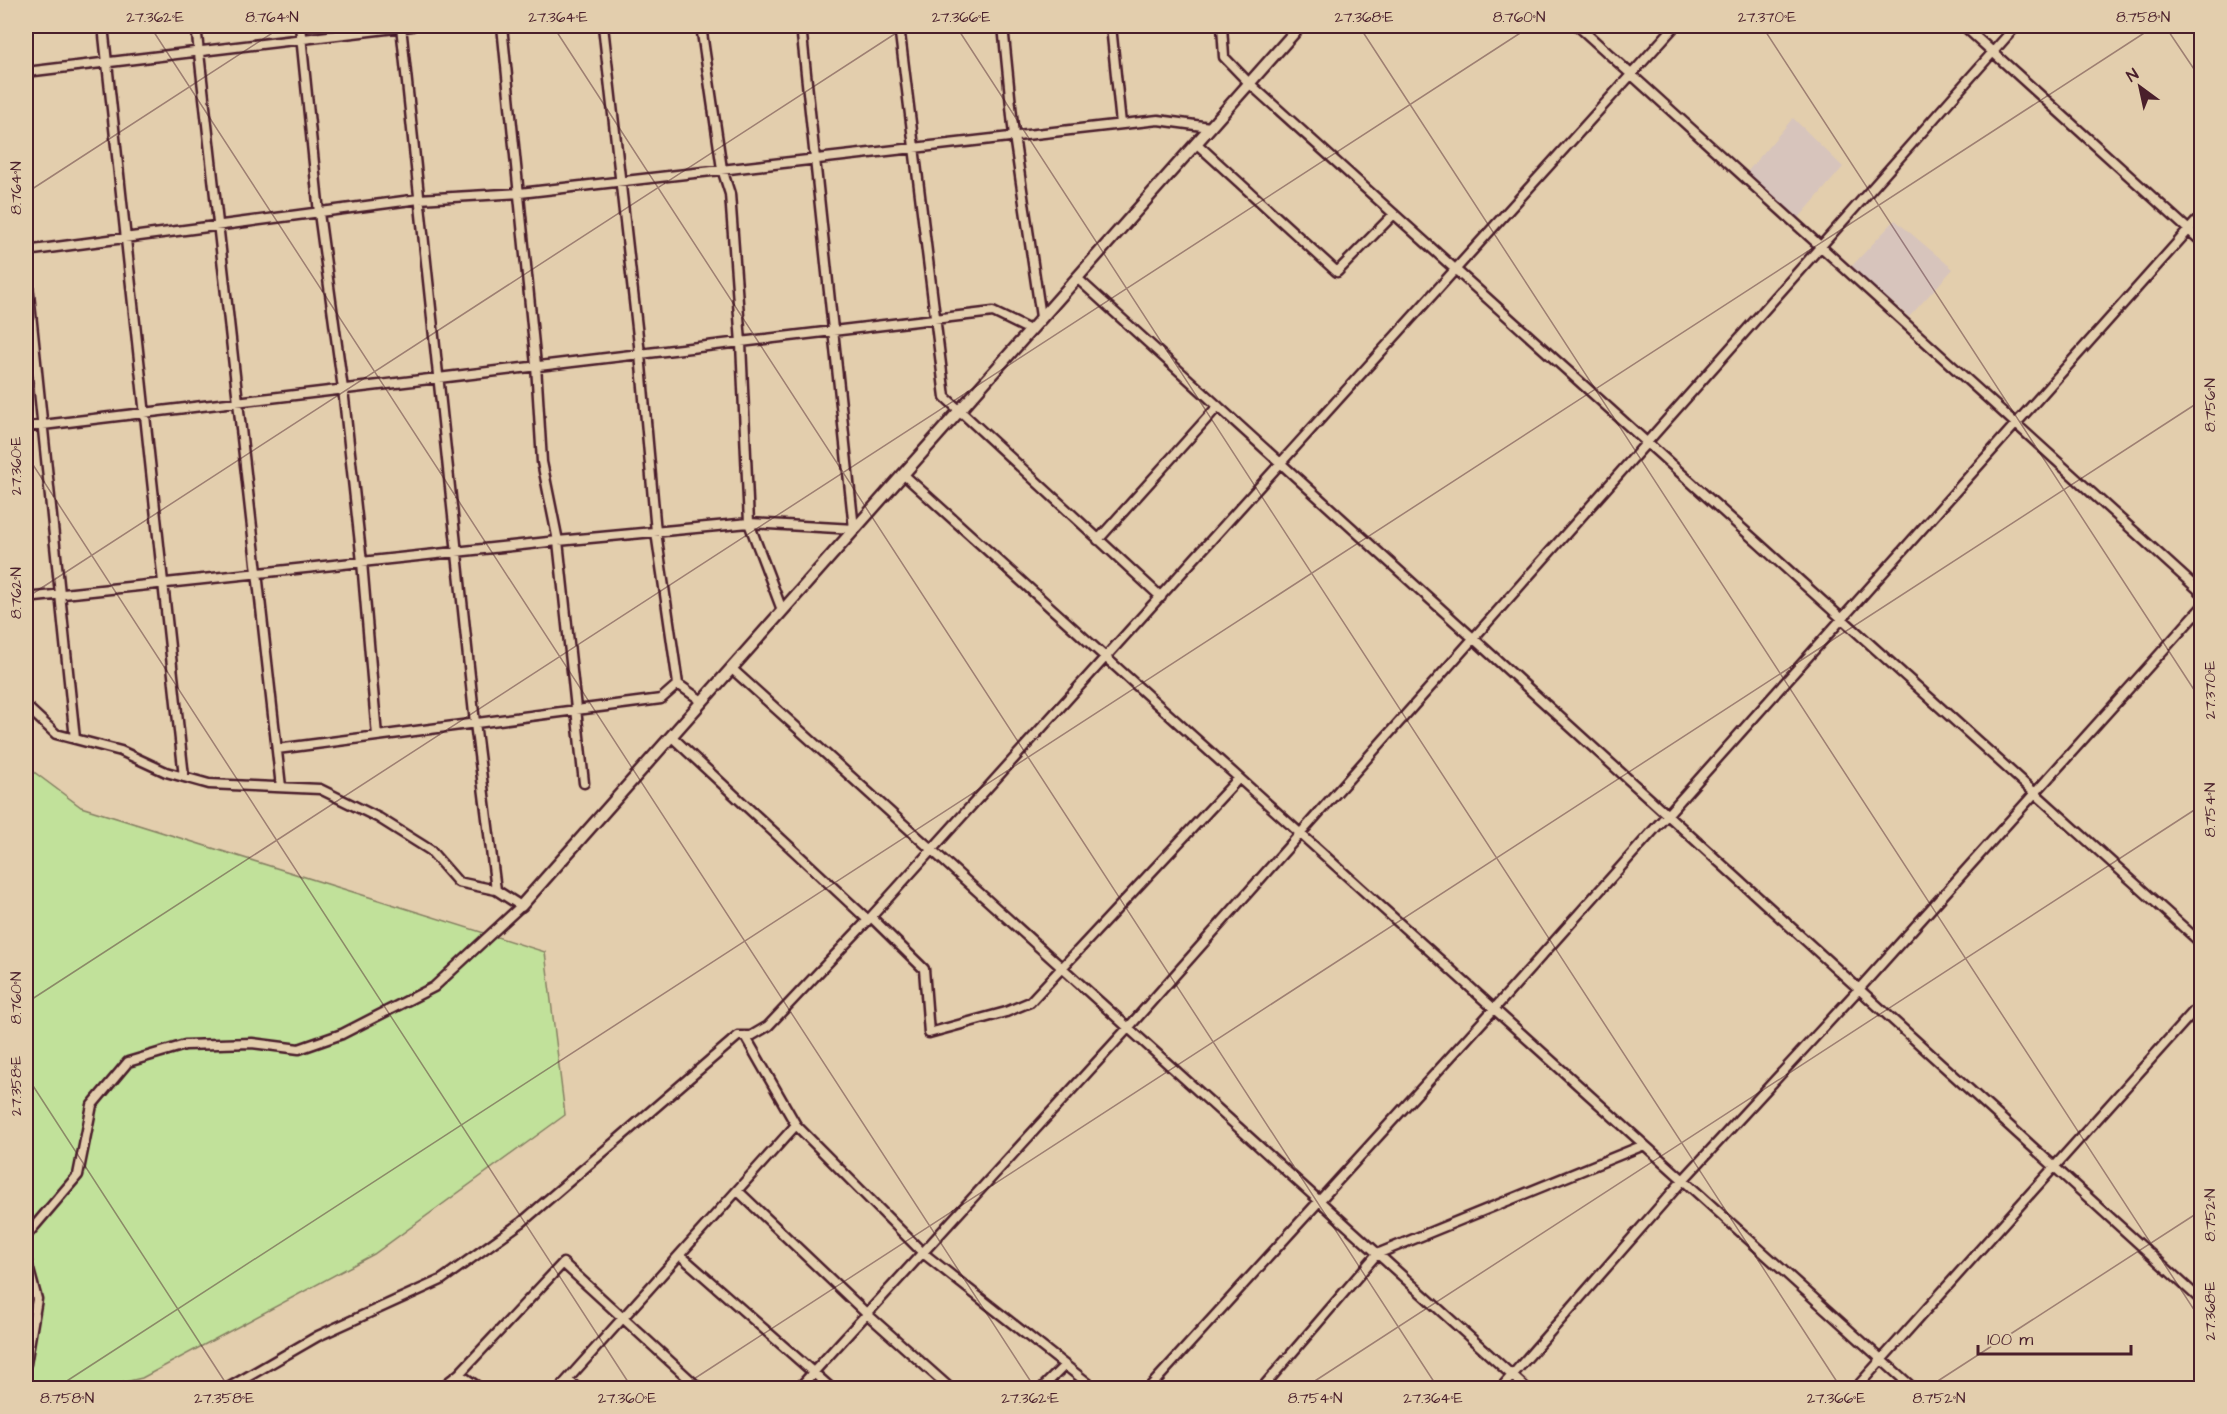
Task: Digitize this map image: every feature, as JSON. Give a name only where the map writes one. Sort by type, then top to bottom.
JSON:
[{"type":"street","points":[[103,26],[184,777]]},
{"type":"street","points":[[196,26],[281,788]]},
{"type":"street","points":[[300,26],[319,213],[343,389],[362,562],[377,736]]},
{"type":"street","points":[[401,26],[475,723],[496,890]]},
{"type":"street","points":[[26,72],[412,26]]},
{"type":"street","points":[[502,26],[536,365],[542,462],[558,541],[584,783]]},
{"type":"street","points":[[603,26],[640,354],[656,532],[678,684],[702,701]]},
{"type":"street","points":[[701,26],[722,169],[730,194],[741,343],[750,523],[782,610]]},
{"type":"street","points":[[801,26],[854,529]]},
{"type":"street","points":[[899,26],[945,397],[1161,597]]},
{"type":"street","points":[[1003,26],[1014,136],[1041,317]]},
{"type":"street","points":[[1111,26],[1121,124]]},
{"type":"street","points":[[1222,26],[1224,57],[1249,83],[2202,944]]},
{"type":"street","points":[[26,1236],[78,1175],[92,1106],[128,1062],[185,1045],[252,1043],[299,1049],[342,1034],[434,987],[520,906],[1300,26]]},
{"type":"street","points":[[1578,26],[2202,593]]},
{"type":"street","points":[[228,1389],[318,1336],[441,1280],[522,1222],[738,1036],[751,1036],[768,1026],[933,850],[1675,26]]},
{"type":"street","points":[[1964,26],[2202,242]]},
{"type":"street","points":[[799,1389],[1128,1028],[2016,26]]},
{"type":"street","points":[[26,251],[419,199],[520,193],[1158,120],[1210,127]]},
{"type":"street","points":[[1196,143],[1337,272],[1394,214]]},
{"type":"street","points":[[1149,1389],[1494,1009],[2202,215]]},
{"type":"street","points":[[26,266],[75,739]]},
{"type":"street","points":[[1077,278],[2202,1301]]},
{"type":"street","points":[[26,428],[536,365],[993,312],[1030,330]]},
{"type":"street","points":[[1098,540],[1218,406]]},
{"type":"street","points":[[903,474],[1913,1389]]},
{"type":"street","points":[[26,598],[558,541],[750,523],[854,529]]},
{"type":"street","points":[[1501,1389],[1683,1180],[1859,989],[2202,607]]},
{"type":"street","points":[[731,668],[1526,1389]]},
{"type":"street","points":[[277,749],[661,699],[678,684]]},
{"type":"street","points":[[26,705],[56,734],[121,751],[166,772],[209,784],[320,789],[379,818],[430,850],[458,882],[496,890],[520,906]]},
{"type":"street","points":[[671,736],[924,969],[929,1033],[1006,1012],[1030,1002],[1239,778]]},
{"type":"street","points":[[1856,1389],[2202,1002]]},
{"type":"street","points":[[745,1036],[796,1125],[923,1253],[1094,1389]]},
{"type":"street","points":[[560,1389],[796,1125]]},
{"type":"street","points":[[1262,1389],[1377,1254],[1644,1145]]},
{"type":"street","points":[[738,1191],[867,1314],[950,1389]]},
{"type":"street","points":[[680,1255],[831,1389]]},
{"type":"street","points":[[26,1259],[37,1299],[26,1364]]},
{"type":"street","points":[[441,1389],[459,1374],[563,1263],[699,1389]]},
{"type":"street","points":[[1042,1389],[1064,1366]]},
{"type":"street","points":[[459,1374],[480,1389]]},
{"type":"street","points":[[568,1380],[577,1389]]},
{"type":"shaded area","points":[[1793,118],[1843,167],[1798,219],[1747,172]]},
{"type":"shaded area","points":[[1895,220],[1953,269],[1909,317],[1851,267]]},
{"type":"green space","points":[[26,766],[81,807],[545,952],[565,1115],[374,1254],[142,1378],[99,1388],[26,1388]]}]
